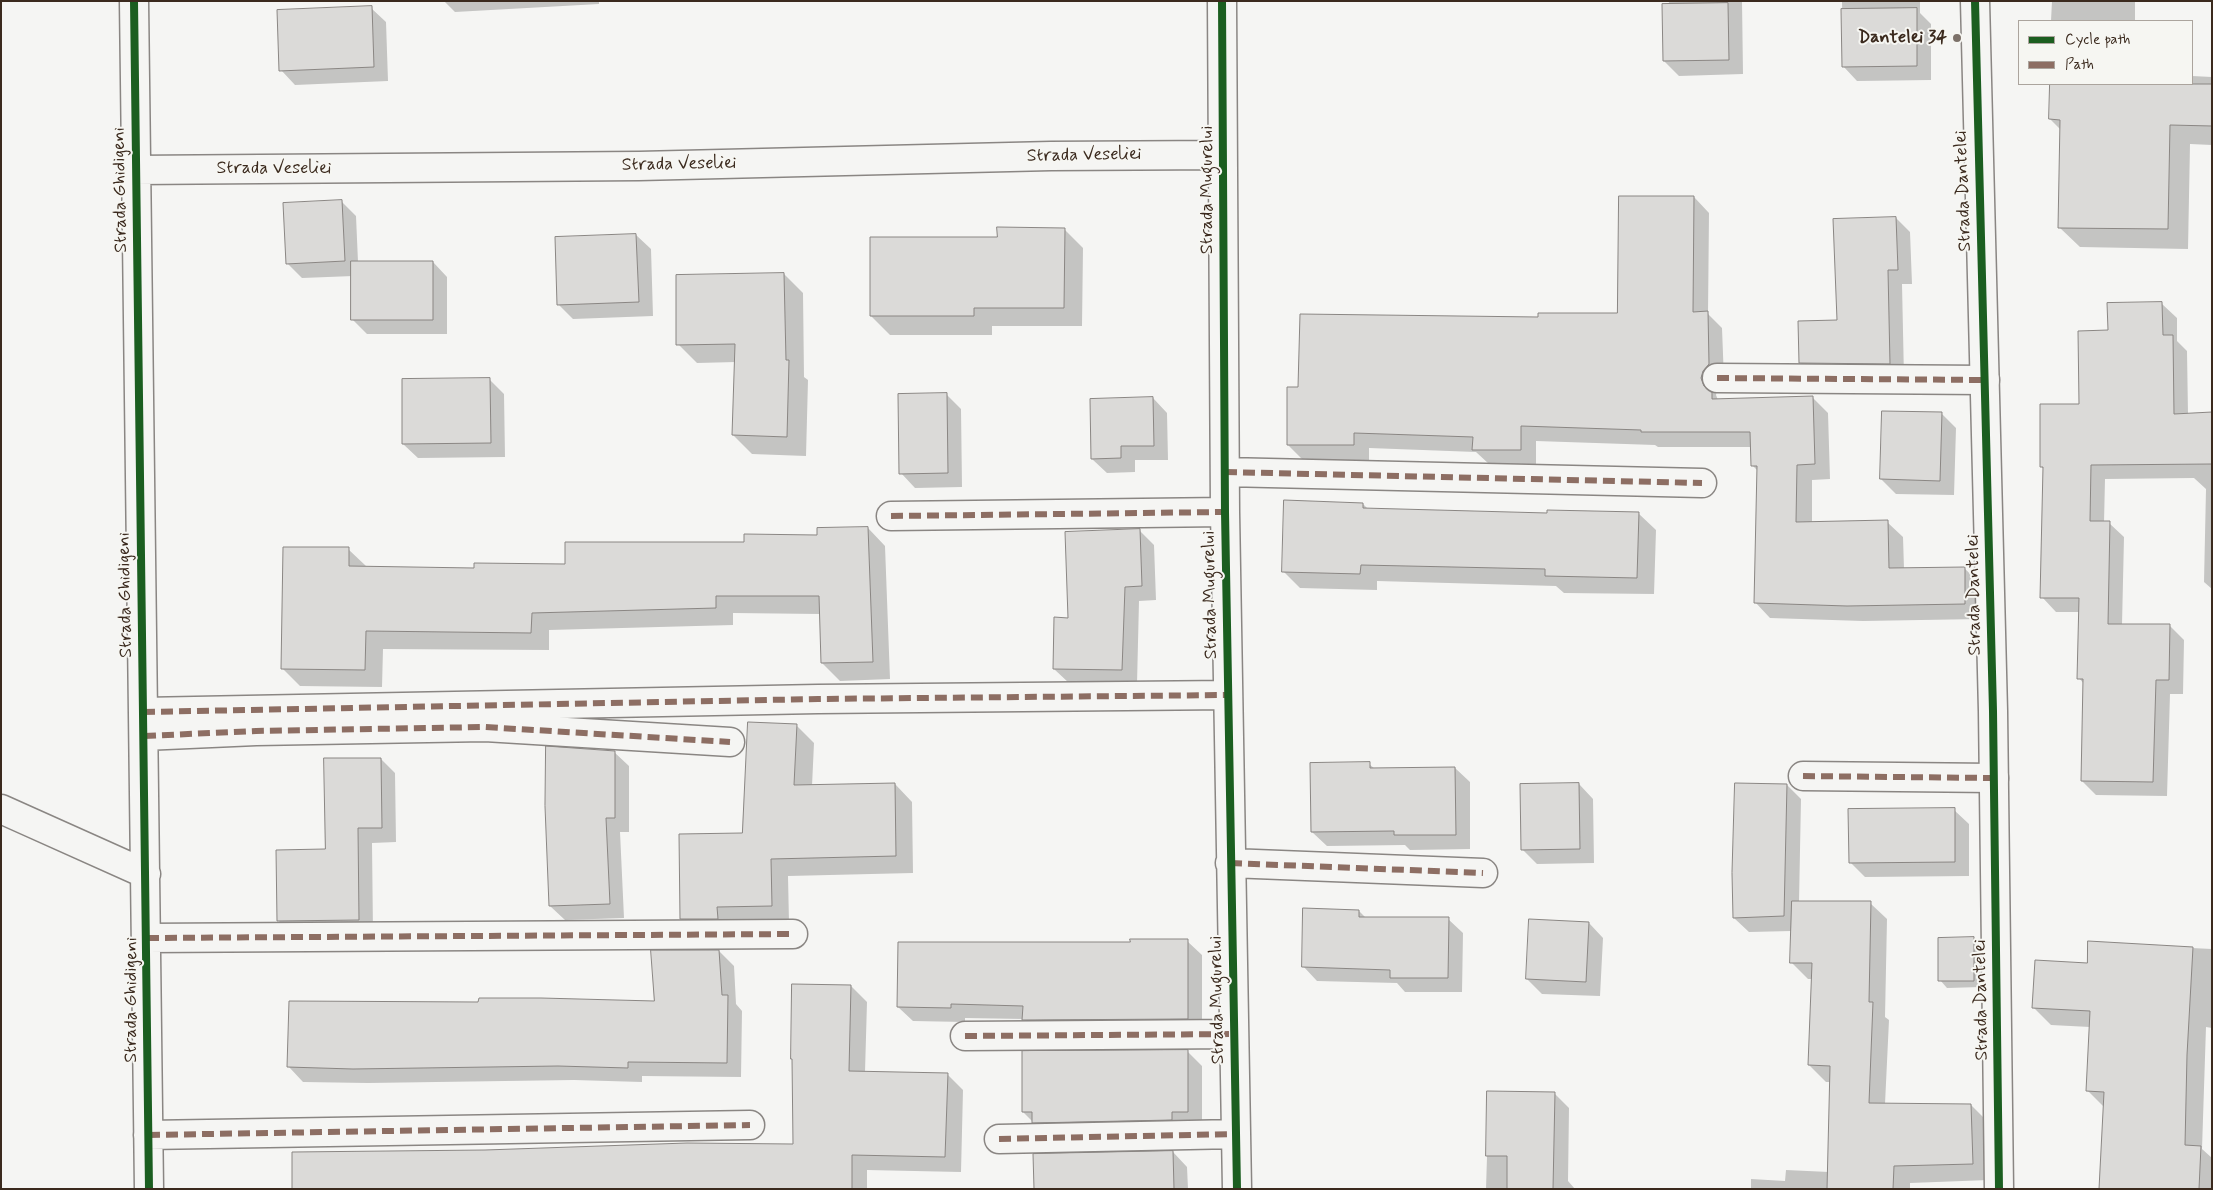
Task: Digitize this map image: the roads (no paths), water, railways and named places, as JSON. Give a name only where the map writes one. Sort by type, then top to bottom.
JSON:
[{"type":"street","name":"Strada Ghidigeni","points":[[134,1],[149,1189]]},
{"type":"street","name":"Strada Mugurelui","points":[[1222,1],[1225,512],[1237,1189]]},
{"type":"street","name":"Strada Dantelei","points":[[1975,1],[1994,778],[1999,1189]]},
{"type":"street","name":"Strada Veseliei","points":[[135,170],[638,166],[1051,156],[1222,155]]},
{"type":"street","points":[[1717,378],[1985,380]]},
{"type":"street","points":[[1225,472],[1702,483]]},
{"type":"street","points":[[891,516],[1225,512]]},
{"type":"street","points":[[143,724],[798,699],[1228,695]]},
{"type":"street","points":[[143,724],[256,730],[485,727],[730,742]]},
{"type":"street","points":[[1803,776],[1994,778]]},
{"type":"street","points":[[1,809],[146,874]]},
{"type":"street","points":[[1230,863],[1483,873]]},
{"type":"street","points":[[147,938],[793,934]]},
{"type":"street","points":[[965,1036],[1234,1034]]},
{"type":"street","points":[[148,1136],[750,1125]]},
{"type":"street","points":[[999,1139],[1236,1134]]},
{"type":"place","name":"Dantelei 34","points":[[1957,38]]}]
